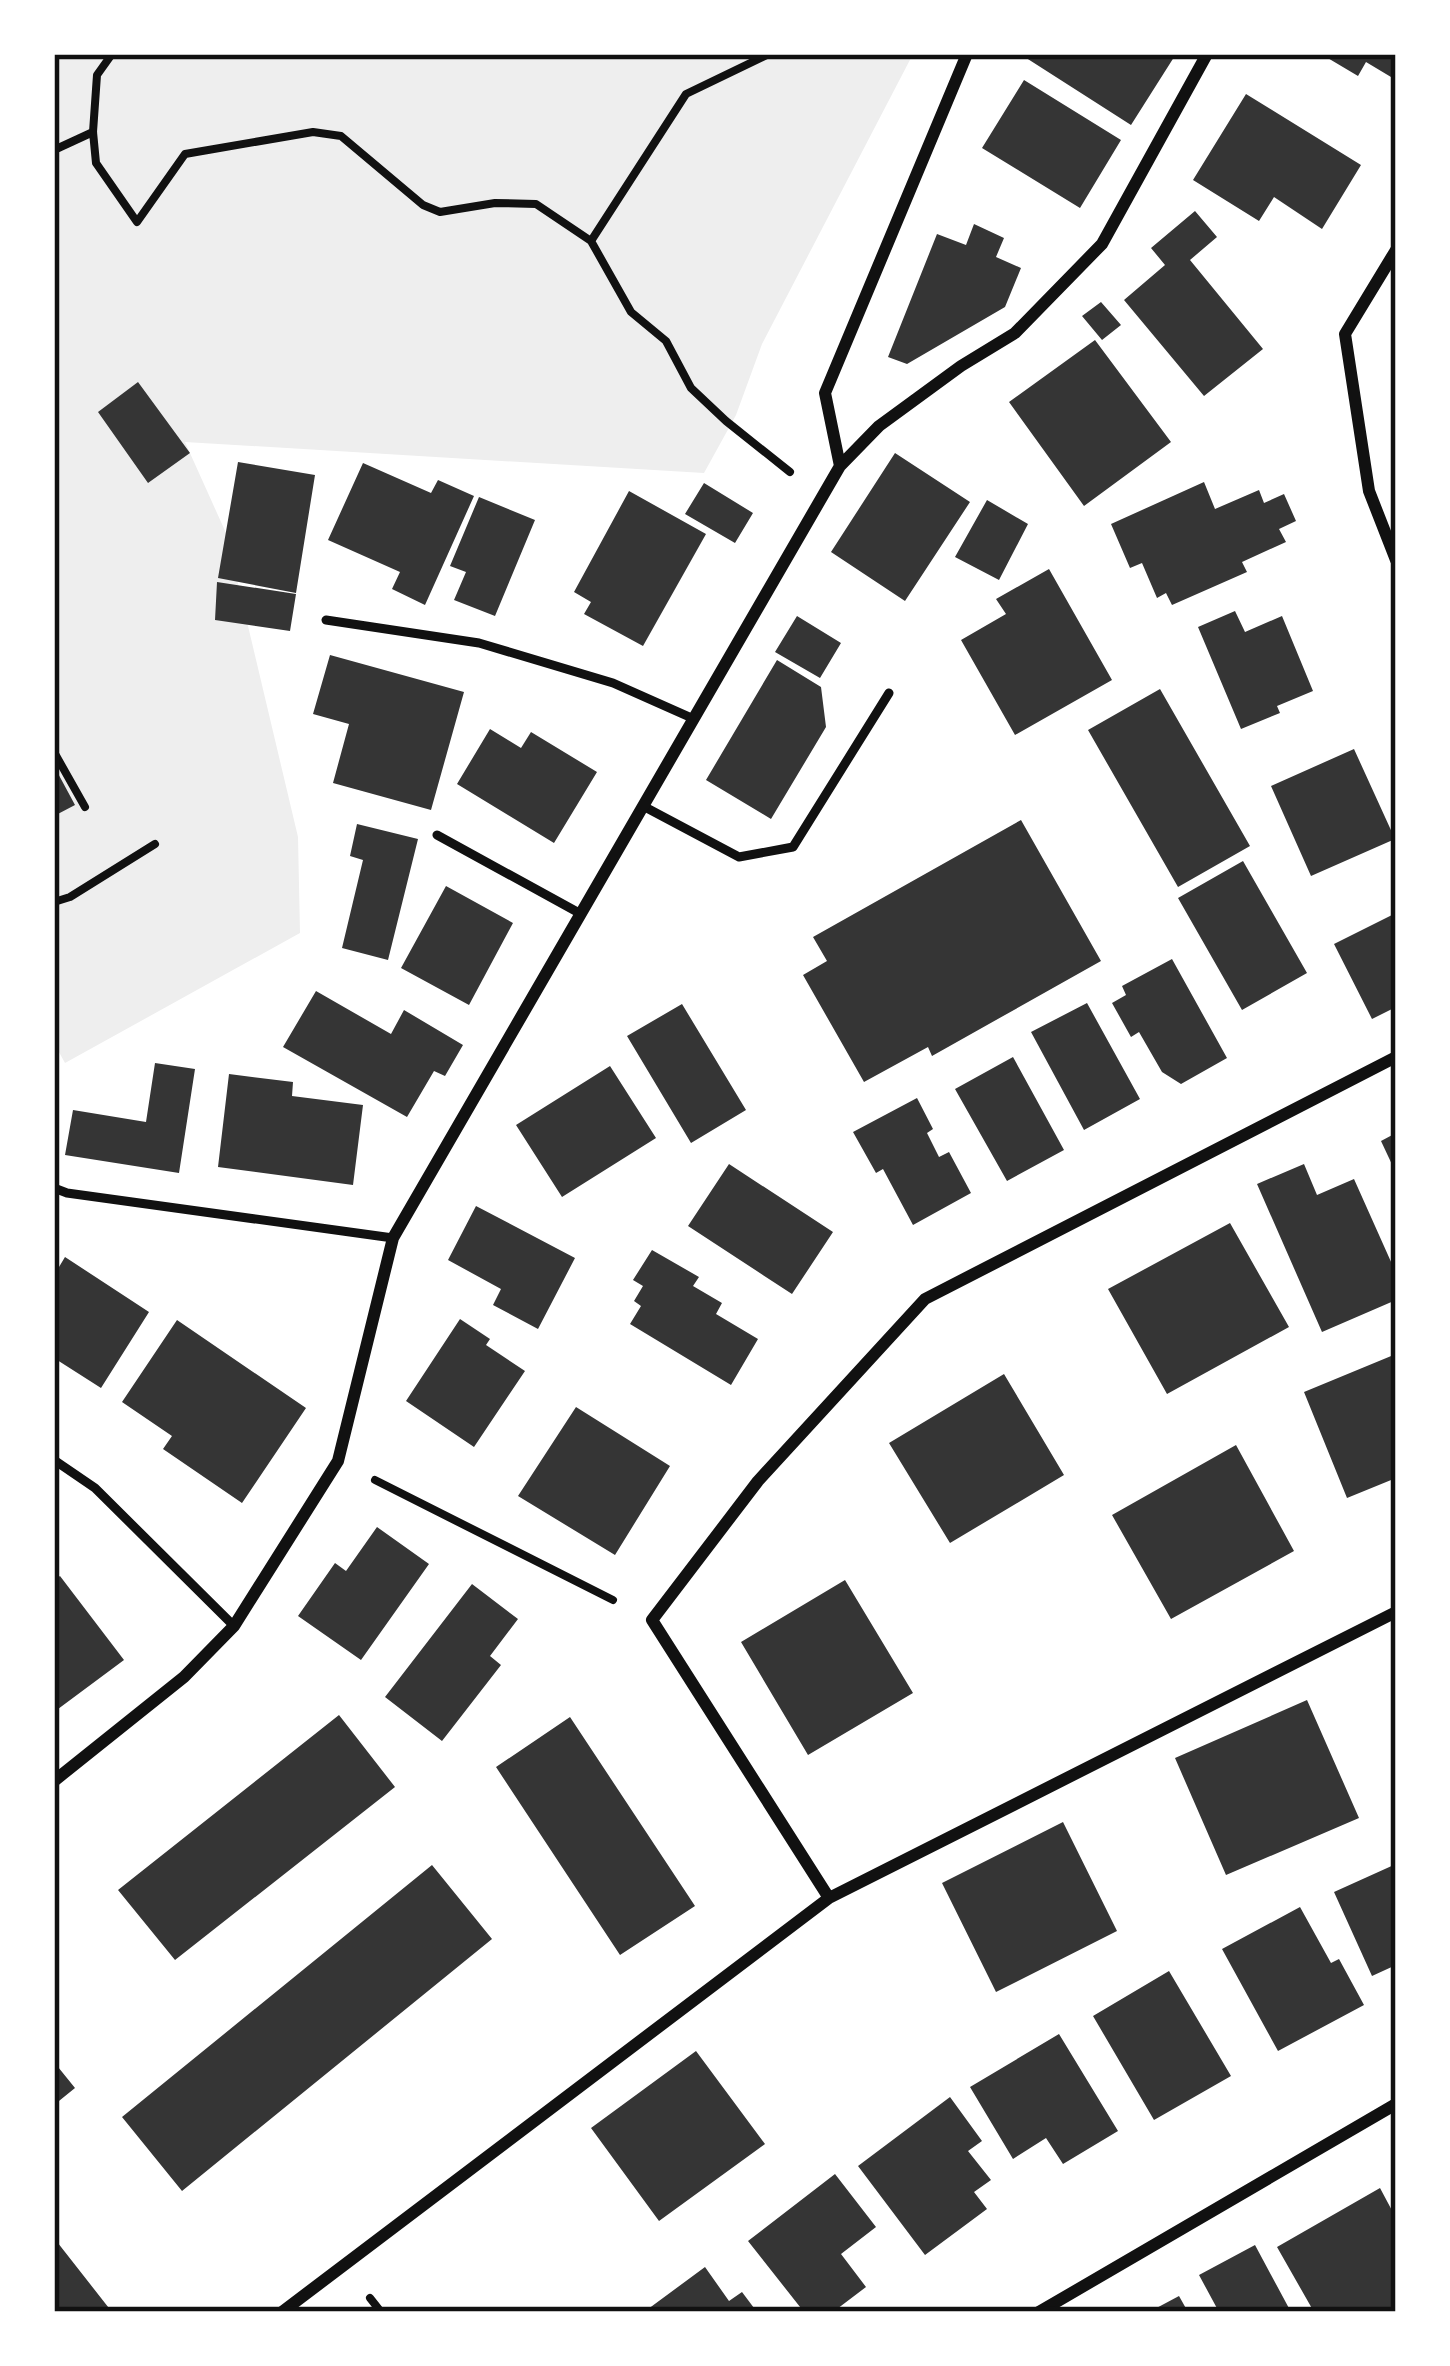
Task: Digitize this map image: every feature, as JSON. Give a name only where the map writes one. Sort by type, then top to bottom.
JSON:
[{"type":"street","points":[[840,466],[825,393],[967,54]]},
{"type":"street","points":[[54,1781],[184,1678],[234,1626],[338,1461],[393,1238],[840,466],[878,426],[1016,333],[1102,244],[1207,54]]},
{"type":"street","points":[[1396,250],[1345,334],[1369,490],[1396,560]]},
{"type":"street","points":[[829,1898],[652,1620],[758,1481],[925,1299],[1396,1057]]},
{"type":"street","points":[[282,2312],[829,1898],[1396,1612]]},
{"type":"street","points":[[1039,2312],[1396,2104]]},
{"type":"lane","points":[[326,620],[479,643],[613,683],[694,719]]},
{"type":"lane","points":[[644,806],[739,857],[793,847],[889,693]]},
{"type":"lane","points":[[437,835],[580,914]]},
{"type":"lane","points":[[54,1188],[393,1238]]},
{"type":"lane","points":[[54,1460],[95,1488],[234,1626]]},
{"type":"path","points":[[112,54],[97,75],[93,133],[97,163],[137,222],[185,154],[313,132],[341,136],[423,205],[440,212],[495,203],[536,204],[591,241],[631,312],[666,341],[691,388],[822,498]]},
{"type":"path","points":[[591,241],[686,94],[769,54]]},
{"type":"path","points":[[54,150],[93,133]]},
{"type":"path","points":[[54,752],[85,807]]},
{"type":"path","points":[[54,902],[70,897],[155,844]]},
{"type":"path","points":[[338,1461],[652,1620]]},
{"type":"shaded area","points":[[54,54],[913,54],[762,344],[736,415],[704,473],[185,442],[226,533],[298,837],[300,933],[65,1063],[54,1043]]},
{"type":"building","points":[[1020,54],[1176,54],[1131,125]]},
{"type":"building","points":[[1321,54],[1396,54],[1396,80],[1366,62],[1358,76]]},
{"type":"building","points":[[1024,80],[1121,140],[1080,208],[982,148]]},
{"type":"building","points":[[1246,94],[1361,165],[1322,229],[1274,197],[1259,221],[1193,180]]},
{"type":"building","points":[[1195,211],[1217,237],[1190,260],[1263,349],[1204,396],[1124,300],[1165,265],[1151,248]]},
{"type":"building","points":[[974,224],[1004,238],[996,257],[1021,268],[1005,307],[907,364],[888,357],[937,234],[966,245]]},
{"type":"building","points":[[1101,302],[1121,325],[1102,340],[1082,316]]},
{"type":"building","points":[[1095,340],[1171,442],[1084,506],[1009,402]]},
{"type":"building","points":[[138,382],[190,453],[148,483],[98,412]]},
{"type":"building","points":[[895,453],[970,502],[905,601],[831,552]]},
{"type":"building","points":[[238,462],[315,475],[296,593],[218,578]]},
{"type":"building","points":[[363,463],[431,493],[438,480],[474,496],[425,605],[392,589],[400,572],[328,540]]},
{"type":"building","points":[[1204,482],[1215,509],[1259,490],[1264,503],[1284,494],[1296,521],[1279,529],[1286,542],[1242,562],[1247,572],[1172,605],[1166,593],[1157,598],[1142,563],[1130,568],[1111,524]]},
{"type":"building","points":[[704,483],[753,513],[735,543],[685,514]]},
{"type":"building","points":[[629,491],[706,534],[643,646],[584,614],[591,602],[574,592]]},
{"type":"building","points":[[479,497],[535,520],[495,616],[454,600],[466,572],[450,566]]},
{"type":"building","points":[[987,500],[1028,524],[999,580],[955,557]]},
{"type":"building","points":[[1049,569],[1112,680],[1015,735],[961,640],[1006,614],[996,599]]},
{"type":"building","points":[[217,582],[296,594],[290,631],[215,620]]},
{"type":"building","points":[[1235,611],[1245,632],[1282,616],[1313,691],[1277,706],[1280,713],[1241,729],[1198,627]]},
{"type":"building","points":[[797,616],[841,643],[820,678],[775,652]]},
{"type":"building","points":[[330,655],[464,692],[431,810],[333,783],[349,724],[313,714]]},
{"type":"building","points":[[777,660],[821,687],[826,727],[771,819],[706,780]]},
{"type":"building","points":[[1160,689],[1250,846],[1178,887],[1088,730]]},
{"type":"building","points":[[490,729],[521,748],[531,732],[597,772],[554,843],[457,784]]},
{"type":"building","points":[[1354,749],[1395,839],[1311,876],[1271,786]]},
{"type":"building","points":[[54,766],[75,805],[54,816]]},
{"type":"building","points":[[1021,820],[1101,961],[932,1056],[928,1047],[864,1082],[803,975],[827,961],[813,937]]},
{"type":"building","points":[[357,824],[418,839],[388,960],[342,948],[363,860],[350,856]]},
{"type":"building","points":[[1243,861],[1307,973],[1242,1010],[1178,898]]},
{"type":"building","points":[[446,886],[513,923],[469,1005],[401,968]]},
{"type":"building","points":[[1396,913],[1396,1007],[1372,1019],[1334,944]]},
{"type":"building","points":[[1172,959],[1227,1058],[1181,1084],[1162,1072],[1139,1032],[1131,1037],[1112,1003],[1126,995],[1122,986]]},
{"type":"building","points":[[316,991],[391,1034],[404,1010],[463,1045],[445,1076],[434,1071],[407,1117],[283,1047]]},
{"type":"building","points":[[1087,1003],[1140,1099],[1084,1130],[1031,1032]]},
{"type":"building","points":[[682,1004],[746,1110],[691,1143],[627,1036]]},
{"type":"building","points":[[1013,1057],[1064,1150],[1007,1181],[955,1089]]},
{"type":"building","points":[[155,1063],[195,1069],[179,1173],[65,1155],[73,1110],[146,1122]]},
{"type":"building","points":[[610,1066],[656,1138],[562,1197],[516,1125]]},
{"type":"building","points":[[229,1074],[293,1082],[292,1096],[363,1105],[353,1185],[218,1167]]},
{"type":"building","points":[[917,1098],[933,1129],[927,1133],[939,1157],[949,1152],[971,1193],[913,1225],[883,1169],[876,1173],[853,1132]]},
{"type":"building","points":[[1396,1133],[1396,1173],[1381,1141]]},
{"type":"building","points":[[729,1164],[833,1232],[792,1294],[688,1226]]},
{"type":"building","points":[[1304,1164],[1317,1195],[1354,1179],[1396,1273],[1396,1300],[1322,1332],[1257,1184]]},
{"type":"building","points":[[476,1206],[575,1258],[538,1329],[493,1305],[501,1289],[448,1260]]},
{"type":"building","points":[[1230,1223],[1289,1327],[1167,1394],[1108,1289]]},
{"type":"building","points":[[652,1250],[699,1277],[693,1286],[722,1303],[716,1314],[758,1339],[731,1385],[630,1324],[641,1306],[634,1301],[643,1286],[633,1280]]},
{"type":"building","points":[[65,1257],[149,1312],[101,1388],[54,1358],[54,1271]]},
{"type":"building","points":[[460,1319],[490,1339],[486,1345],[525,1371],[474,1447],[406,1401]]},
{"type":"building","points":[[177,1320],[306,1408],[242,1503],[163,1449],[172,1436],[122,1402]]},
{"type":"building","points":[[1396,1354],[1396,1478],[1347,1498],[1304,1392]]},
{"type":"building","points":[[1004,1374],[1064,1475],[950,1543],[889,1443]]},
{"type":"building","points":[[576,1407],[670,1466],[615,1555],[518,1496]]},
{"type":"building","points":[[1236,1445],[1294,1551],[1171,1619],[1112,1515]]},
{"type":"building","points":[[377,1527],[429,1564],[361,1660],[298,1616],[335,1563],[346,1571]]},
{"type":"building","points":[[60,1576],[124,1660],[54,1712],[54,1580]]},
{"type":"building","points":[[845,1580],[913,1693],[808,1755],[741,1642]]},
{"type":"building","points":[[472,1584],[518,1619],[490,1656],[501,1665],[442,1741],[385,1697]]},
{"type":"building","points":[[1307,1700],[1359,1818],[1226,1875],[1175,1758]]},
{"type":"building","points":[[339,1715],[395,1787],[175,1960],[118,1890]]},
{"type":"building","points":[[570,1717],[695,1906],[620,1955],[496,1767]]},
{"type":"building","points":[[1063,1822],[1117,1931],[996,1992],[942,1883]]},
{"type":"building","points":[[1396,1864],[1396,1965],[1372,1976],[1334,1892]]},
{"type":"building","points":[[432,1865],[492,1939],[182,2191],[122,2117]]},
{"type":"building","points":[[1300,1907],[1331,1963],[1339,1959],[1364,2005],[1278,2051],[1222,1949]]},
{"type":"building","points":[[1169,1971],[1231,2076],[1154,2120],[1093,2016]]},
{"type":"building","points":[[1059,2034],[1118,2131],[1063,2164],[1046,2138],[1013,2159],[970,2087]]},
{"type":"building","points":[[696,2051],[765,2144],[659,2221],[591,2128]]},
{"type":"building","points":[[54,2062],[75,2088],[54,2105]]},
{"type":"building","points":[[950,2097],[982,2141],[968,2151],[991,2180],[974,2192],[987,2209],[925,2255],[858,2166]]},
{"type":"building","points":[[835,2174],[876,2227],[841,2254],[866,2287],[833,2312],[804,2312],[748,2241]]},
{"type":"building","points":[[1380,2188],[1396,2218],[1396,2312],[1314,2312],[1277,2247]]},
{"type":"building","points":[[54,2238],[112,2312],[54,2312]]},
{"type":"building","points":[[1255,2245],[1291,2312],[1219,2312],[1199,2275]]},
{"type":"building","points":[[705,2267],[729,2301],[742,2292],[757,2312],[644,2312]]},
{"type":"building","points":[[1179,2296],[1188,2312],[1149,2312]]}]
